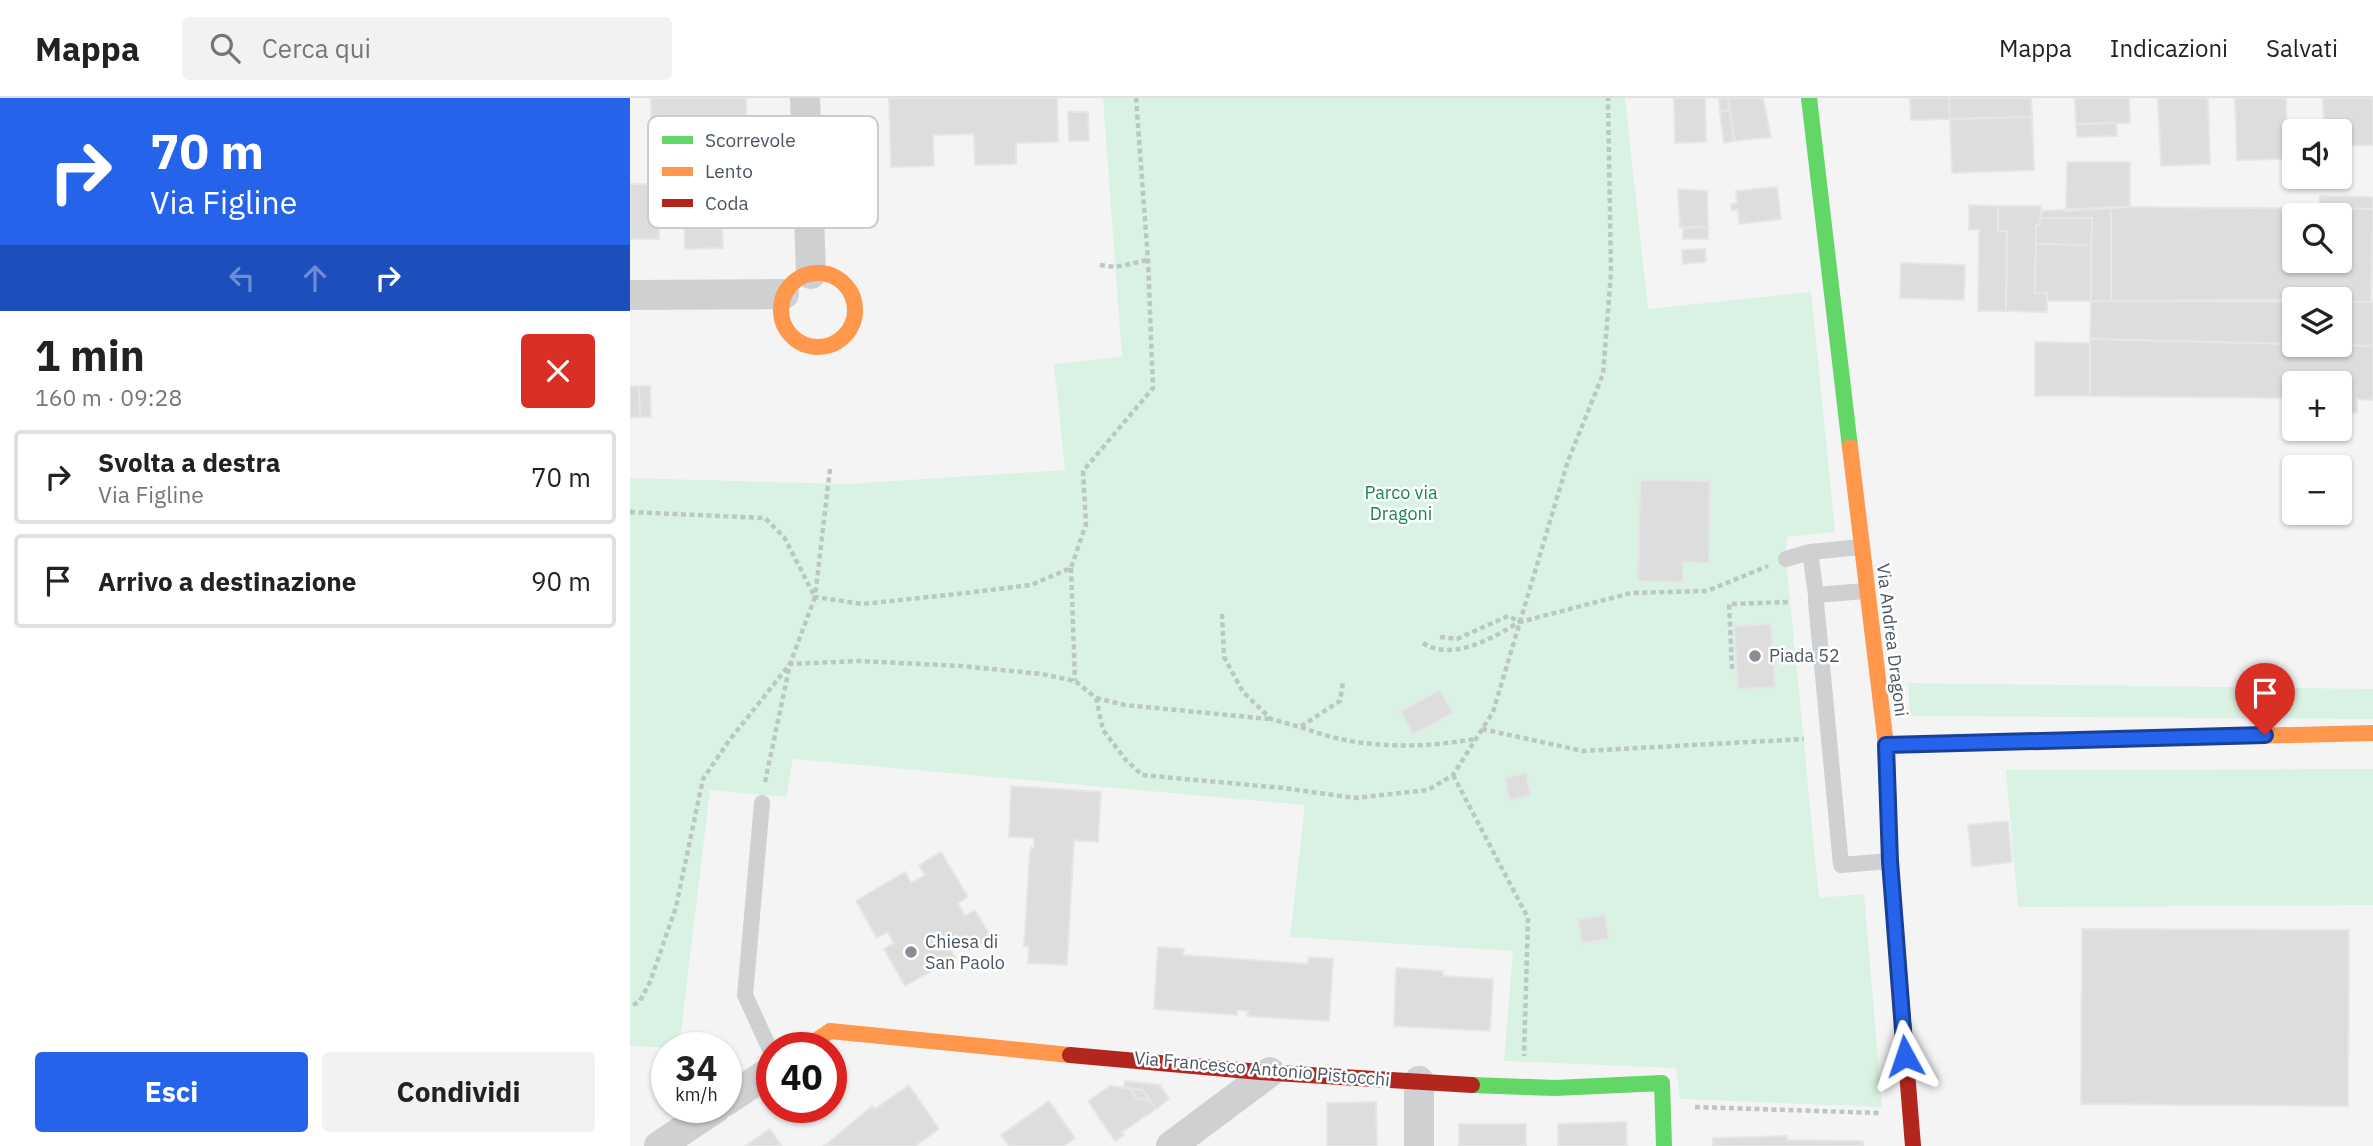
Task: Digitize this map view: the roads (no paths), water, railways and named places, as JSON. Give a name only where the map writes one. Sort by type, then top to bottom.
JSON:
[{"type":"street","points":[[805,98],[806,116]]},
{"type":"street","name":"Via Andrea Dragoni","points":[[1809,98],[1865,591],[1886,745],[1890,861],[1913,1146]]},
{"type":"street","points":[[809,228],[811,274]]},
{"type":"street","points":[[811,274],[833,276],[849,291],[855,314],[844,336],[822,347],[800,343],[791,336],[781,316],[785,294],[791,285],[811,274]]},
{"type":"street","points":[[630,295],[785,294]]},
{"type":"street","points":[[1886,745],[2373,733]]},
{"type":"street","name":"Via Francesco Antonio Pistocchi","points":[[847,1032],[1270,1072],[1419,1082],[1522,1087],[1662,1083],[1664,1146]]},
{"type":"street","points":[[1171,1146],[1270,1072]]},
{"type":"street","points":[[1419,1082],[1419,1146]]},
{"type":"street","points":[[659,1146],[694,1123]]},
{"type":"lane","points":[[1786,559],[1810,552],[1861,547]]},
{"type":"lane","points":[[1810,552],[1841,865],[1890,861]]},
{"type":"lane","points":[[1816,595],[1865,591]]},
{"type":"lane","points":[[762,803],[745,995],[762,1032]]},
{"type":"place","name":"Piada 52","points":[[1755,656]]},
{"type":"place","name":"Chiesa di San Paolo","points":[[911,952]]},
{"type":"park label","name":"Parco via Dragoni","points":[[1401,503]]}]
